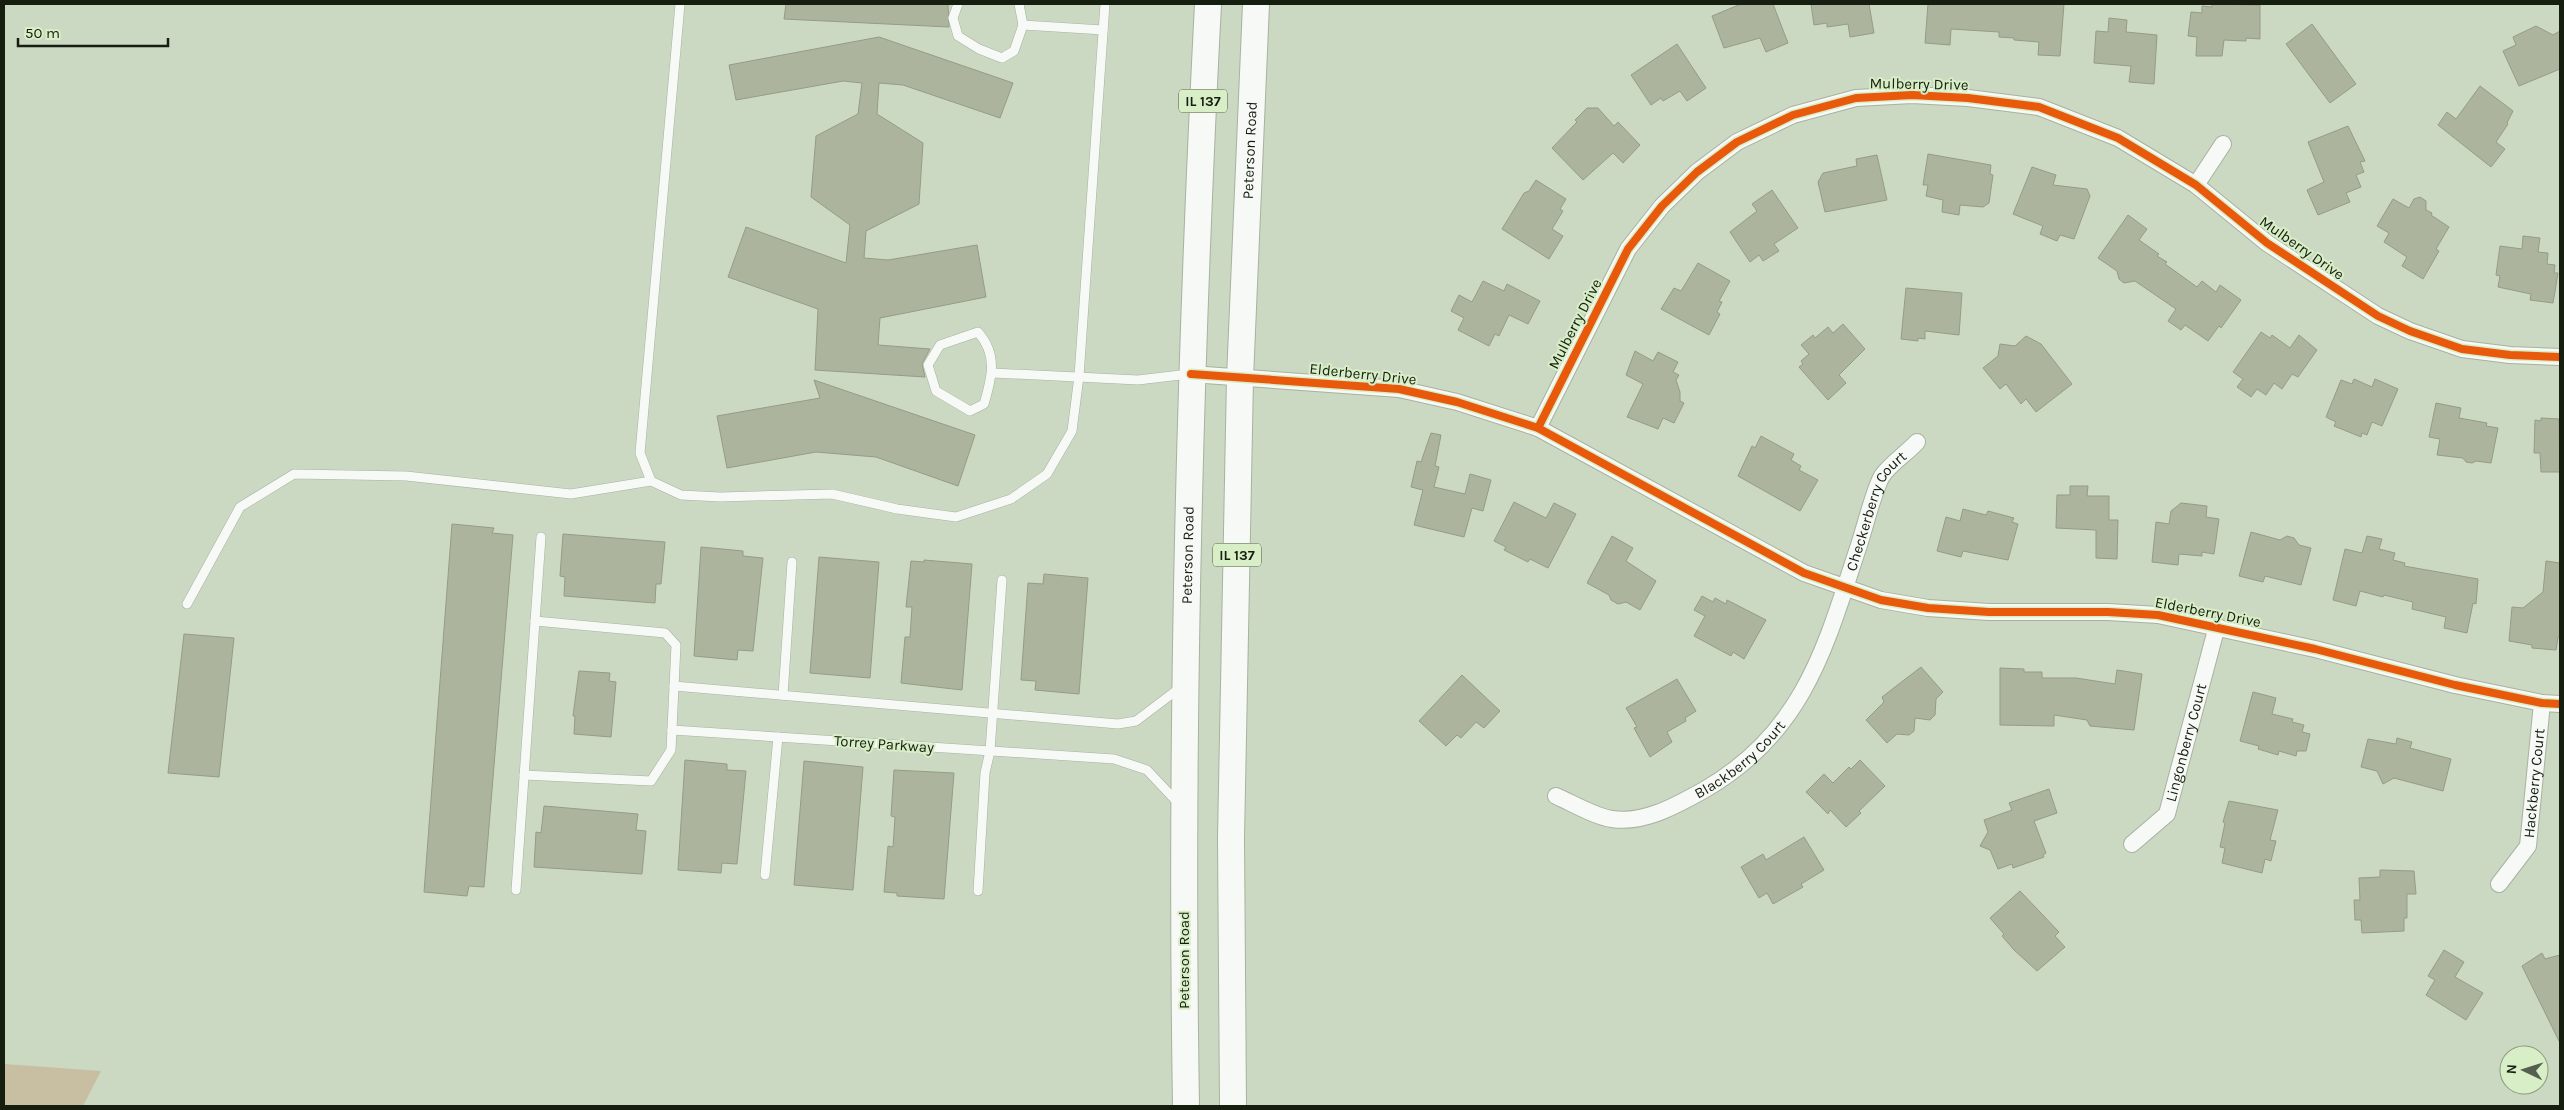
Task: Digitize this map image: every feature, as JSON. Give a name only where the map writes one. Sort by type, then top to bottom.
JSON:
[{"type":"main road","name":"Peterson Road","points":[[1186,1106],[1185,684],[1192,374],[1208,4]]},
{"type":"main road","name":"Peterson Road","points":[[1233,1106],[1231,838],[1240,378],[1256,4]]},
{"type":"street","name":"Mulberry Drive","points":[[1538,428],[1628,249],[1662,206],[1697,172],[1738,142],[1793,115],[1856,98],[1912,95],[1968,98],[2039,107],[2118,138],[2196,184],[2267,243],[2378,316],[2410,331],[2462,348],[2510,355],[2560,357]]},
{"type":"street","points":[[2196,184],[2223,144]]},
{"type":"street","name":"Elderberry Drive","points":[[1192,374],[1399,389],[1457,402],[1538,428]]},
{"type":"street","points":[[1538,428],[1804,573],[1845,587]]},
{"type":"street","name":"Checkerberry Court","points":[[1845,587],[1882,476],[1917,442]]},
{"type":"street","name":"Elderberry Drive","points":[[1845,587],[1881,600],[1928,608],[1989,612],[2108,612],[2158,615],[2217,626],[2455,685],[2542,703],[2560,704]]},
{"type":"street","name":"Blackberry Court","points":[[1556,796],[1610,820],[1629,820],[1668,810],[1716,782],[1771,737],[1794,708],[1815,670],[1845,587]]},
{"type":"street","name":"Lingonberry Court","points":[[2132,844],[2167,814],[2217,626]]},
{"type":"street","name":"Hackberry Court","points":[[2500,884],[2528,846],[2542,703]]},
{"type":"lane","points":[[651,481],[640,453],[680,4]]},
{"type":"lane","points":[[958,4],[953,18],[958,36],[978,49],[1002,58],[1014,51],[1023,25],[1019,4]]},
{"type":"lane","points":[[187,604],[240,506],[294,474],[406,476],[571,494],[651,481],[681,495],[720,498],[776,494],[832,494],[897,509],[956,517],[1011,499],[1048,474],[1072,431],[1079,376],[1105,4]]},
{"type":"lane","points":[[1023,25],[1103,30]]},
{"type":"lane","points":[[978,332],[988,343],[993,373],[984,404],[970,411],[936,391],[928,365],[940,345],[978,332]]},
{"type":"lane","points":[[993,373],[1138,380],[1192,374]]},
{"type":"lane","points":[[516,890],[541,538]]},
{"type":"lane","points":[[783,695],[792,562]]},
{"type":"lane","points":[[978,891],[985,772],[990,751],[1002,580]]},
{"type":"lane","points":[[524,774],[651,781],[671,750],[676,646],[665,633],[535,621]]},
{"type":"lane","points":[[674,686],[1118,724],[1136,721],[1185,684]]},
{"type":"lane","name":"Torrey Parkway","points":[[672,730],[1114,759],[1147,770],[1184,810]]},
{"type":"lane","points":[[765,874],[778,737]]},
{"type":"shaded area","points":[[4,1064],[101,1071],[83,1106],[4,1106]]},
{"type":"building","points":[[786,4],[948,4],[949,27],[784,19]]},
{"type":"building","points":[[1741,4],[1773,4],[1788,43],[1766,52],[1760,38],[1724,48],[1712,16]]},
{"type":"building","points":[[1811,4],[1869,4],[1874,33],[1850,37],[1848,24],[1827,27],[1827,23],[1814,25]]},
{"type":"building","points":[[1928,4],[2064,4],[2060,56],[2038,55],[2039,42],[1999,37],[1999,32],[1951,29],[1950,45],[1925,43]]},
{"type":"building","points":[[2212,4],[2260,5],[2260,39],[2246,38],[2246,41],[2224,40],[2222,56],[2196,56],[2197,37],[2188,36],[2191,12],[2202,13],[2202,6],[2212,7]]},
{"type":"building","points":[[2109,18],[2127,20],[2126,32],[2157,35],[2154,84],[2129,82],[2131,66],[2094,63],[2096,31],[2108,32]]},
{"type":"building","points":[[2312,24],[2356,84],[2330,103],[2286,44]]},
{"type":"building","points":[[2536,26],[2553,35],[2560,31],[2560,69],[2519,86],[2503,51],[2516,45],[2513,37]]},
{"type":"building","points":[[879,37],[1013,83],[1000,118],[903,85],[879,83],[877,114],[923,143],[919,204],[866,231],[864,258],[888,260],[977,245],[986,297],[880,318],[878,345],[930,349],[922,364],[925,377],[815,370],[818,309],[728,277],[746,227],[846,263],[850,225],[811,197],[816,136],[858,114],[862,83],[843,81],[736,100],[729,65]]},
{"type":"building","points":[[1677,44],[1706,88],[1687,101],[1680,91],[1663,101],[1661,98],[1651,105],[1631,75]]},
{"type":"building","points":[[2480,86],[2513,111],[2508,124],[2496,142],[2505,149],[2491,167],[2438,125],[2447,112],[2456,119]]},
{"type":"building","points":[[1587,108],[1598,108],[1614,126],[1618,122],[1640,145],[1623,163],[1613,153],[1583,180],[1552,148],[1577,122],[1575,120]]},
{"type":"building","points":[[2348,126],[2365,161],[2360,162],[2364,172],[2356,175],[2361,187],[2346,193],[2350,202],[2318,215],[2307,190],[2324,182],[2308,142]]},
{"type":"building","points":[[1928,154],[1991,165],[1990,174],[1993,175],[1989,203],[1983,207],[1960,205],[1959,215],[1942,212],[1943,200],[1926,196],[1928,185],[1923,185]]},
{"type":"building","points":[[1877,155],[1887,200],[1825,212],[1818,182],[1823,173],[1857,166],[1856,159]]},
{"type":"building","points":[[2032,167],[2056,175],[2053,185],[2087,189],[2090,196],[2074,239],[2060,235],[2057,241],[2040,234],[2043,226],[2013,214]]},
{"type":"building","points":[[1536,180],[1566,199],[1560,209],[1563,211],[1552,229],[1563,236],[1549,259],[1502,229],[1524,193],[1529,191]]},
{"type":"building","points":[[1772,190],[1798,228],[1774,244],[1779,251],[1763,261],[1759,255],[1750,262],[1730,232],[1757,211],[1752,204]]},
{"type":"building","points":[[2420,197],[2426,201],[2426,210],[2449,227],[2436,249],[2439,251],[2423,279],[2402,266],[2407,257],[2384,242],[2389,233],[2377,226],[2393,199],[2409,208],[2414,199]]},
{"type":"building","points":[[2128,215],[2147,229],[2139,240],[2159,254],[2157,256],[2167,262],[2165,264],[2197,287],[2202,281],[2216,292],[2220,285],[2241,300],[2221,328],[2219,326],[2208,341],[2185,325],[2181,330],[2168,321],[2176,309],[2135,281],[2124,283],[2119,279],[2117,271],[2098,258]]},
{"type":"building","points":[[2523,236],[2540,238],[2538,252],[2548,253],[2547,264],[2555,265],[2554,273],[2558,273],[2553,303],[2530,300],[2531,294],[2498,287],[2500,276],[2496,275],[2500,246],[2522,249]]},
{"type":"building","points":[[1698,263],[1730,281],[1719,301],[1722,302],[1717,312],[1720,314],[1709,335],[1661,309],[1674,288],[1681,291]]},
{"type":"building","points":[[1483,281],[1504,291],[1507,284],[1540,301],[1528,324],[1509,315],[1499,336],[1495,334],[1489,346],[1458,330],[1464,318],[1451,311],[1459,295],[1472,302]]},
{"type":"building","points":[[1906,288],[1962,293],[1959,335],[1925,331],[1925,339],[1918,338],[1918,341],[1901,339]]},
{"type":"building","points":[[1843,324],[1865,349],[1839,375],[1846,383],[1828,400],[1799,367],[1803,364],[1801,361],[1809,354],[1801,345],[1813,335],[1815,338],[1828,327],[1833,333]]},
{"type":"building","points":[[2261,332],[2270,338],[2272,335],[2290,348],[2299,335],[2317,350],[2298,377],[2292,374],[2282,389],[2274,383],[2266,395],[2257,389],[2251,397],[2237,387],[2243,379],[2233,372]]},
{"type":"building","points":[[2026,336],[2041,344],[2072,384],[2036,412],[2026,399],[2021,404],[2006,384],[2000,389],[1983,368],[1998,356],[2000,344],[2015,346]]},
{"type":"building","points":[[1635,351],[1653,361],[1658,352],[1678,362],[1673,372],[1679,375],[1676,380],[1680,392],[1680,401],[1684,403],[1674,423],[1663,418],[1658,429],[1627,417],[1643,384],[1626,375]]},
{"type":"building","points":[[2354,379],[2372,387],[2375,379],[2398,389],[2382,426],[2372,422],[2367,435],[2362,433],[2361,437],[2334,426],[2336,422],[2326,417],[2341,380],[2352,384]]},
{"type":"building","points":[[814,380],[975,435],[958,486],[876,457],[816,452],[727,468],[717,416],[820,398]]},
{"type":"building","points":[[2436,403],[2461,408],[2459,418],[2487,423],[2486,426],[2498,428],[2491,463],[2476,461],[2472,463],[2466,462],[2463,458],[2437,455],[2440,439],[2429,437]]},
{"type":"building","points":[[2541,418],[2559,419],[2560,472],[2541,472],[2540,453],[2534,453],[2535,420],[2541,421]]},
{"type":"building","points":[[1431,433],[1441,435],[1435,466],[1439,467],[1434,487],[1465,494],[1470,474],[1491,480],[1483,511],[1472,508],[1464,537],[1414,525],[1423,490],[1411,487],[1417,461],[1421,462]]},
{"type":"building","points":[[1761,436],[1794,454],[1791,460],[1801,466],[1799,470],[1818,480],[1800,511],[1738,476],[1752,446],[1755,448]]},
{"type":"building","points":[[2070,486],[2088,486],[2087,496],[2109,496],[2109,520],[2118,520],[2117,559],[2096,558],[2096,530],[2056,528],[2057,495],[2070,495]]},
{"type":"building","points":[[1514,502],[1546,518],[1554,503],[1576,514],[1548,568],[1530,559],[1528,562],[1504,550],[1506,547],[1494,541]]},
{"type":"building","points":[[2181,503],[2207,506],[2206,517],[2219,519],[2214,554],[2202,552],[2202,556],[2179,554],[2178,565],[2152,562],[2156,522],[2169,524],[2171,511]]},
{"type":"building","points":[[1963,509],[1986,515],[1988,511],[2014,518],[2012,522],[2018,524],[2008,560],[1963,551],[1961,557],[1937,551],[1946,517],[1960,521]]},
{"type":"building","points":[[452,524],[494,528],[492,533],[513,535],[484,887],[469,886],[467,896],[424,892]]},
{"type":"building","points":[[2251,532],[2280,540],[2287,536],[2294,538],[2299,545],[2311,548],[2301,585],[2265,576],[2263,582],[2239,576]]},
{"type":"building","points":[[563,534],[665,542],[661,584],[656,584],[655,603],[564,596],[565,577],[560,576]]},
{"type":"building","points":[[1612,536],[1633,548],[1626,561],[1656,581],[1640,610],[1626,602],[1618,604],[1611,600],[1609,595],[1587,583]]},
{"type":"building","points":[[2367,536],[2382,539],[2379,549],[2395,553],[2393,560],[2405,563],[2404,566],[2478,579],[2476,604],[2473,603],[2467,633],[2444,628],[2446,617],[2412,609],[2413,602],[2360,591],[2356,606],[2333,600],[2345,549],[2362,553]]},
{"type":"building","points":[[701,547],[743,551],[743,556],[763,558],[753,651],[738,650],[737,660],[694,656]]},
{"type":"building","points":[[819,557],[879,562],[870,678],[810,673]]},
{"type":"building","points":[[924,560],[972,564],[962,690],[901,683],[905,637],[910,637],[912,607],[906,607],[911,561],[924,562]]},
{"type":"building","points":[[2546,561],[2560,563],[2560,637],[2558,637],[2556,650],[2532,648],[2532,645],[2509,641],[2512,607],[2523,608],[2543,592]]},
{"type":"building","points":[[1044,574],[1088,578],[1079,694],[1035,690],[1036,681],[1021,680],[1028,583],[1043,584]]},
{"type":"building","points":[[1702,596],[1713,602],[1715,598],[1726,604],[1727,600],[1766,620],[1744,659],[1733,652],[1731,656],[1694,636],[1705,616],[1694,610]]},
{"type":"building","points":[[184,634],[234,638],[219,777],[168,773]]},
{"type":"building","points":[[1921,667],[1943,692],[1936,699],[1935,715],[1930,720],[1915,718],[1914,731],[1909,735],[1897,734],[1887,743],[1866,720],[1884,702],[1882,697]]},
{"type":"building","points":[[2000,668],[2024,669],[2024,672],[2042,672],[2042,678],[2076,678],[2115,684],[2117,670],[2142,674],[2134,730],[2090,726],[2087,720],[2054,715],[2054,726],[2000,725]]},
{"type":"building","points":[[579,671],[610,673],[609,681],[616,682],[611,737],[574,734],[575,716],[573,716]]},
{"type":"building","points":[[1462,675],[1500,711],[1484,728],[1476,722],[1461,738],[1457,735],[1446,746],[1419,721]]},
{"type":"building","points":[[1677,679],[1696,711],[1685,718],[1686,721],[1667,732],[1672,742],[1650,757],[1634,728],[1637,727],[1626,708]]},
{"type":"building","points":[[2253,692],[2276,698],[2272,714],[2293,719],[2292,722],[2304,725],[2302,732],[2310,734],[2306,751],[2297,751],[2296,756],[2279,751],[2278,755],[2258,749],[2259,746],[2240,741]]},
{"type":"building","points":[[2397,738],[2412,742],[2410,748],[2451,759],[2443,791],[2394,778],[2383,784],[2377,771],[2361,767],[2368,739],[2396,744]]},
{"type":"building","points":[[685,760],[727,764],[727,770],[746,771],[737,864],[722,863],[721,873],[678,870]]},
{"type":"building","points":[[1860,760],[1885,786],[1859,811],[1861,813],[1846,827],[1830,810],[1828,814],[1806,792],[1824,774],[1833,783],[1849,767],[1851,769]]},
{"type":"building","points":[[804,761],[863,767],[853,890],[794,885]]},
{"type":"building","points":[[894,770],[954,773],[944,899],[897,896],[897,893],[884,892],[888,846],[893,847],[895,817],[891,816]]},
{"type":"building","points":[[2049,789],[2057,813],[2034,821],[2046,853],[2043,855],[2044,857],[2013,868],[2012,864],[1998,869],[1990,850],[1980,846],[1988,832],[1984,820],[2012,810],[2009,803]]},
{"type":"building","points":[[2229,801],[2278,810],[2270,840],[2276,841],[2271,861],[2265,859],[2262,873],[2222,863],[2225,848],[2220,847],[2225,823],[2223,822]]},
{"type":"building","points":[[544,806],[638,814],[636,830],[646,831],[642,874],[534,867],[536,832],[541,833]]},
{"type":"building","points":[[1804,837],[1824,870],[1801,884],[1803,887],[1773,904],[1767,893],[1759,898],[1741,867],[1763,854],[1766,860]]},
{"type":"building","points":[[2380,870],[2414,871],[2416,894],[2407,894],[2407,918],[2404,918],[2404,931],[2362,933],[2361,920],[2355,920],[2354,900],[2360,900],[2359,878],[2380,877]]},
{"type":"building","points":[[2020,891],[2059,932],[2055,936],[2065,947],[2037,971],[2014,950],[2002,936],[2004,934],[1990,918]]},
{"type":"building","points":[[2444,950],[2464,962],[2455,977],[2483,993],[2466,1020],[2426,995],[2435,980],[2428,976]]},
{"type":"building","points":[[2542,953],[2545,959],[2560,955],[2560,1043],[2522,966]]},
{"type":"cycle path","points":[[1538,428],[1628,249],[1662,206],[1697,172],[1737,142],[1793,115],[1856,98],[1912,95],[1968,98],[2039,107],[2118,138],[2196,185],[2267,243],[2378,316],[2410,331],[2462,349],[2510,355],[2560,357]]},
{"type":"cycle path","points":[[1191,374],[1399,389],[1457,402],[1538,428],[1804,573],[1881,600],[1928,608],[1989,612],[2108,612],[2158,615],[2315,649],[2455,685],[2542,703],[2560,704]]}]
